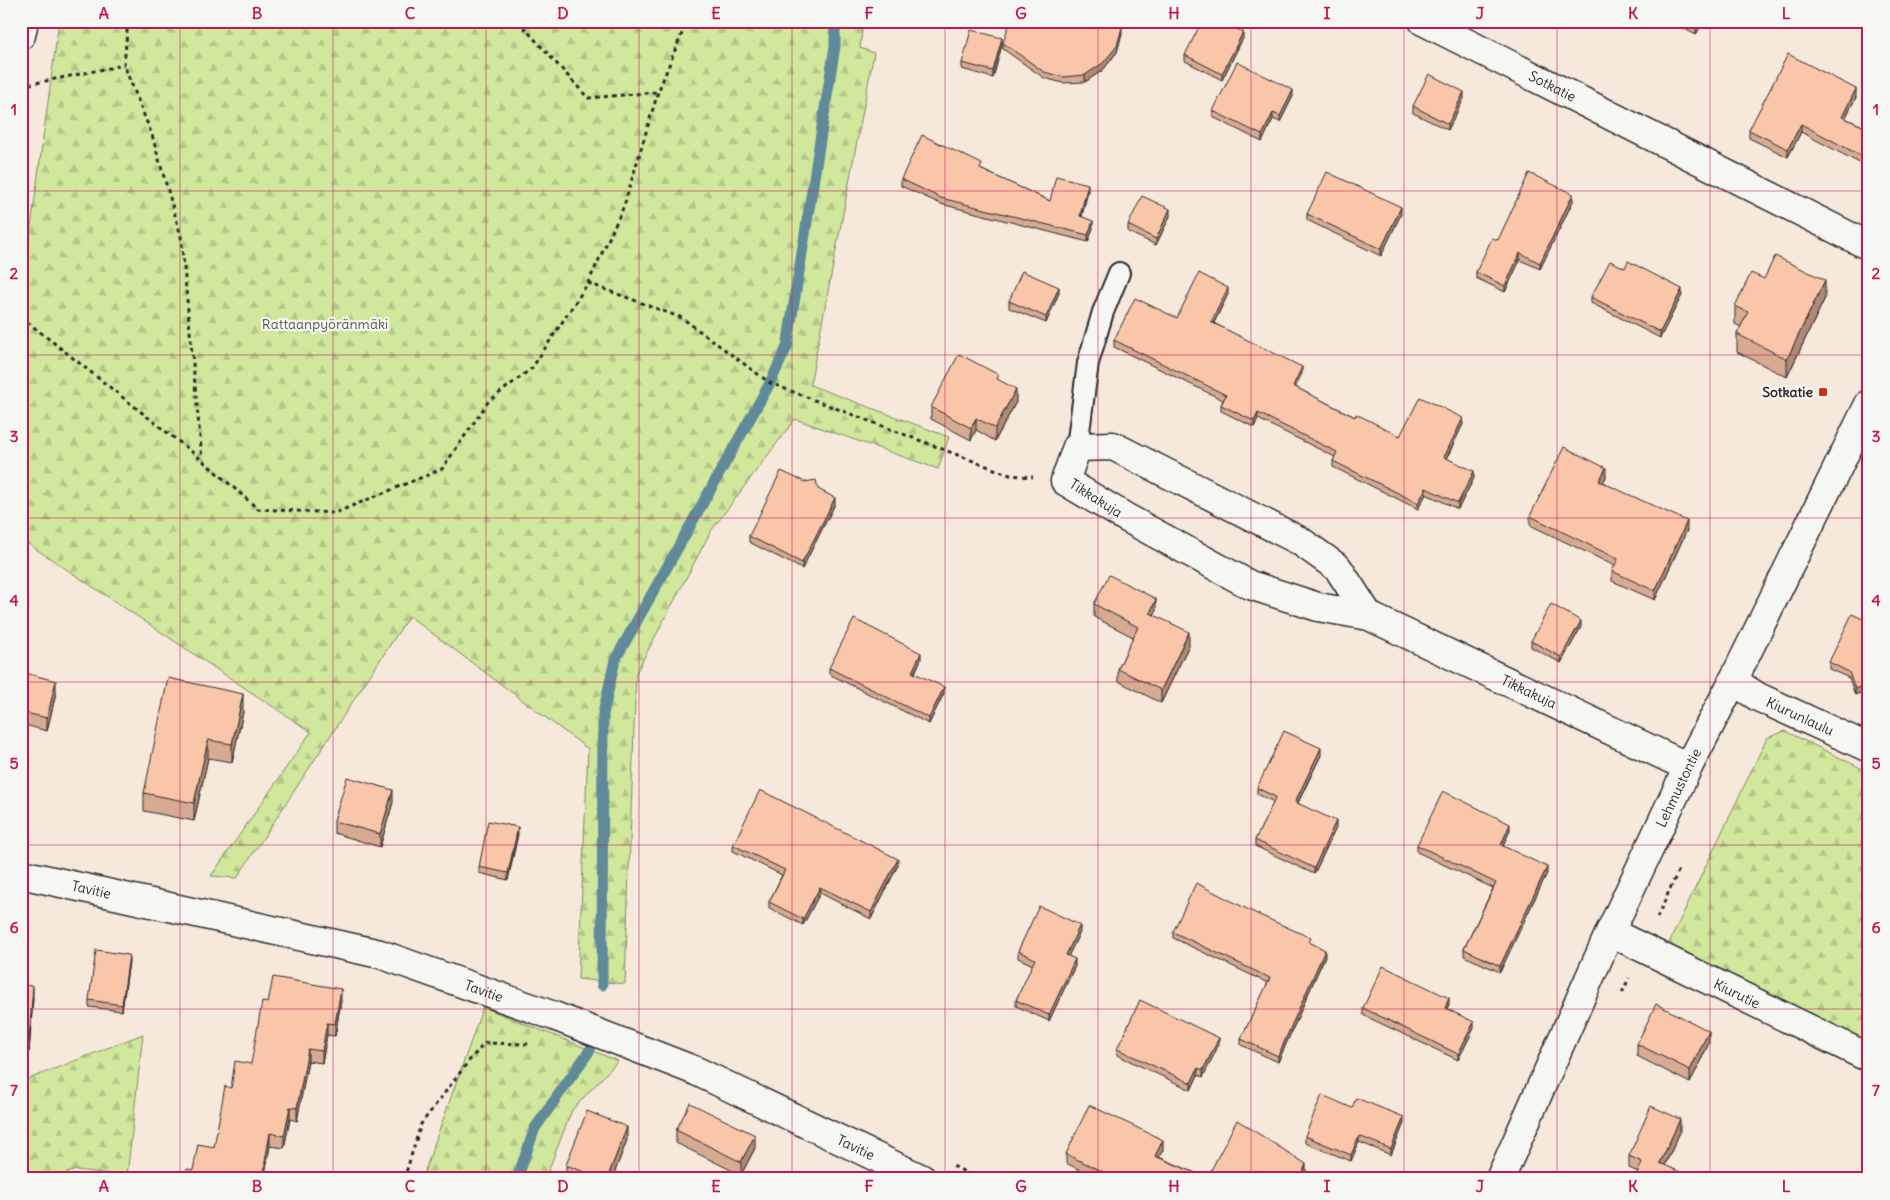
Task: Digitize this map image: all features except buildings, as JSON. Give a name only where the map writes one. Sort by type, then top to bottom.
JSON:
[{"type":"street","points":[[21,35],[24,21]]},
{"type":"street","name":"Sotkatie","points":[[1422,21],[1869,246]]},
{"type":"street","name":"Lehmustontie","points":[[1500,1179],[1610,932],[1688,768],[1733,681],[1869,404]]},
{"type":"street","points":[[1077,447],[1113,446],[1300,541],[1338,568],[1369,616]]},
{"type":"street","name":"Tikkakuja","points":[[1077,447],[1066,481],[1125,517],[1250,585],[1318,606],[1369,616],[1688,768]]},
{"type":"street","name":"Kiurunlaulu","points":[[1733,681],[1758,697],[1869,748]]},
{"type":"street","name":"Tavitie","points":[[21,874],[380,954],[554,1016],[696,1071],[922,1179]]},
{"type":"street","name":"Kiurutie","points":[[1610,932],[1863,1055]]},
{"type":"lane","points":[[1077,447],[1088,363],[1103,312],[1119,273]]},
{"type":"path","points":[[128,21],[124,65],[152,136],[181,236],[202,460]]},
{"type":"path","points":[[518,21],[588,98],[658,92]]},
{"type":"path","points":[[21,317],[202,460],[258,509],[335,513],[442,469],[488,402],[532,368],[588,283],[624,206],[658,92],[687,21]]},
{"type":"path","points":[[21,86],[124,65]]},
{"type":"path","points":[[588,283],[682,318],[770,383],[1010,475],[1066,481]]},
{"type":"path","points":[[1618,1002],[1684,858]]},
{"type":"path","points":[[404,1179],[421,1124],[468,1062],[485,1043],[531,1044]]},
{"type":"green space","name":"Rattaanpyöränmäki","points":[[59,21],[863,21],[860,48],[874,53],[810,385],[949,437],[938,469],[795,419],[711,531],[636,673],[625,984],[578,979],[588,749],[409,616],[237,878],[211,876],[311,732],[21,539],[21,300]]},
{"type":"green space","points":[[1785,731],[1869,772],[1869,1048],[1667,947],[1767,738]]},
{"type":"green space","points":[[483,1007],[618,1061],[572,1110],[545,1179],[422,1179]]},
{"type":"green space","points":[[143,1034],[127,1176],[76,1170],[49,1179],[21,1179],[21,1082]]},
{"type":"waterway","points":[[602,985],[603,714],[615,660],[770,383],[787,347],[835,46],[835,21]]},
{"type":"waterway","points":[[517,1179],[535,1128],[590,1050]]},
{"type":"place","name":"Sotkatie","points":[[1823,392]]}]
